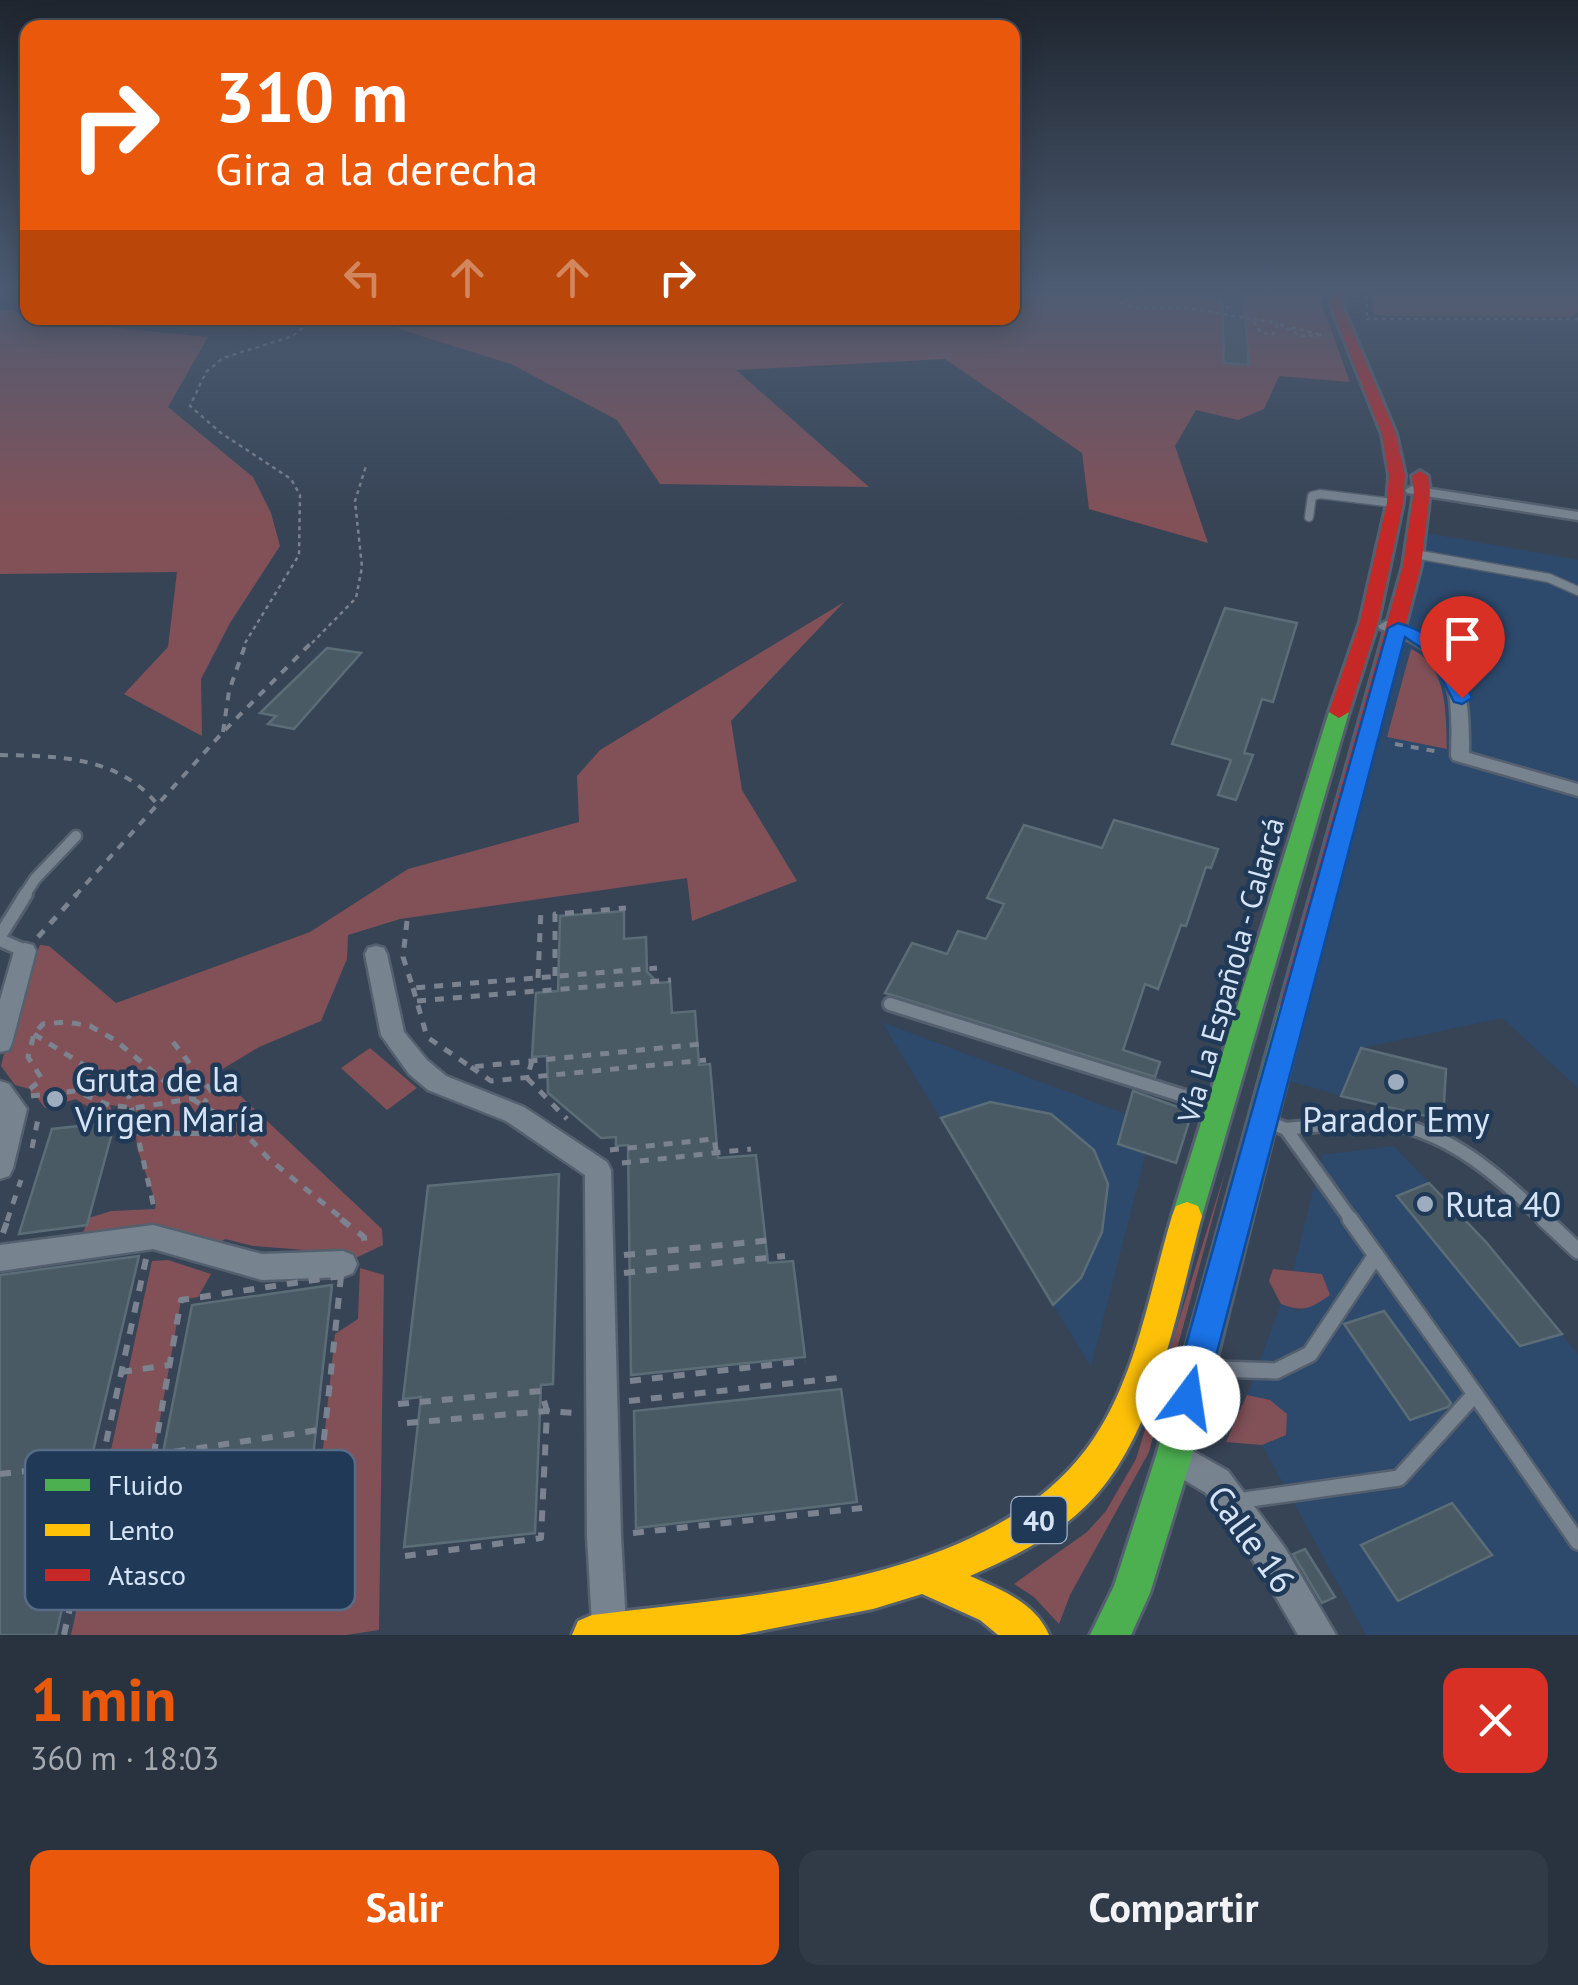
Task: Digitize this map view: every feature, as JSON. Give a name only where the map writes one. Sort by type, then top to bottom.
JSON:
[{"type":"highway","name":"Vía La Española - Calarcá","points":[[1110,1635],[1132,1593],[1174,1456],[1195,1368],[1242,1113],[1321,768],[1369,622],[1396,496],[1389,434],[1361,364]]},
{"type":"highway","name":"Vía La Española - Calarcá","points":[[767,1612],[924,1576],[1006,1541],[1050,1514],[1091,1474],[1121,1424],[1242,1113],[1366,738],[1398,628],[1421,499],[1410,436],[1381,364]]},
{"type":"highway","points":[[924,1576],[981,1598],[1018,1621],[1029,1635]]},
{"type":"highway","name":"40","points":[[601,1634],[767,1612]]},
{"type":"highway","name":"40","points":[[726,1635],[767,1612]]},
{"type":"street","points":[[1396,496],[1578,516]]},
{"type":"street","points":[[1369,622],[1419,636],[1436,649],[1462,698],[1460,756],[1578,790]]},
{"type":"street","points":[[0,1043],[24,951]]},
{"type":"street","points":[[376,954],[393,1035],[418,1067],[437,1082],[515,1114],[599,1160],[604,1536],[601,1634]]},
{"type":"street","points":[[0,1168],[14,1109],[1,1094]]},
{"type":"street","points":[[0,1258],[152,1237],[262,1267],[354,1259]]},
{"type":"street","name":"Calle 16","points":[[1174,1456],[1217,1482],[1318,1635]]},
{"type":"lane","points":[[1309,517],[1312,496],[1320,494],[1396,496]]},
{"type":"lane","points":[[1414,554],[1549,578],[1578,591]]},
{"type":"lane","points":[[24,951],[0,938],[35,878],[76,836]]},
{"type":"lane","points":[[890,1004],[1286,1128],[1387,1123],[1442,1138],[1486,1167],[1578,1251]]},
{"type":"lane","points":[[1286,1128],[1578,1542]]},
{"type":"lane","points":[[1195,1368],[1276,1371],[1310,1354],[1376,1255]]},
{"type":"lane","points":[[1231,1501],[1400,1478],[1475,1394]]},
{"type":"path","points":[[215,364],[206,372],[190,406],[221,433],[290,479],[300,495],[299,555],[245,644],[229,691],[223,732]]},
{"type":"path","points":[[24,951],[223,732],[356,598],[362,566],[355,502],[366,466]]},
{"type":"path","points":[[1366,738],[1460,756]]},
{"type":"path","points":[[0,755],[76,760],[118,771],[147,787],[157,804]]},
{"type":"path","points":[[551,990],[555,914],[626,908]]},
{"type":"path","points":[[538,978],[541,910]]},
{"type":"path","points":[[408,921],[402,957],[428,1037],[491,1080],[706,1060]]},
{"type":"path","points":[[414,988],[657,968]]},
{"type":"path","points":[[417,1002],[671,980]]},
{"type":"path","points":[[196,1098],[134,1108],[109,1105],[75,1091],[30,1092],[42,1080],[28,1057],[34,1034],[54,1021],[90,1026],[116,1040],[169,1085],[196,1098],[204,1103],[246,1134],[269,1159],[364,1237],[354,1259]]},
{"type":"path","points":[[34,1034],[128,1093],[156,1203],[155,1226]]},
{"type":"path","points":[[173,1042],[212,1092],[204,1103]]},
{"type":"path","points":[[471,1067],[701,1044]]},
{"type":"path","points":[[653,1049],[655,1065]]},
{"type":"path","points":[[527,1078],[532,1061]]},
{"type":"path","points":[[511,1063],[512,1077]]},
{"type":"path","points":[[136,1133],[246,1134]]},
{"type":"path","points":[[599,1160],[714,1140],[716,1152]]},
{"type":"path","points":[[599,1160],[613,1164],[751,1150]]},
{"type":"path","points":[[599,1266],[772,1240]]},
{"type":"path","points":[[105,1450],[147,1254],[140,1252]]},
{"type":"path","points":[[599,1266],[785,1256]]},
{"type":"path","points":[[154,1450],[181,1300],[342,1276],[323,1450]]},
{"type":"path","points":[[601,1384],[806,1362]]},
{"type":"path","points":[[121,1372],[170,1364]]},
{"type":"path","points":[[398,1404],[541,1391],[546,1411],[541,1538],[404,1556]]},
{"type":"path","points":[[185,1450],[325,1428]]},
{"type":"path","points":[[0,1474],[25,1471]]},
{"type":"path","points":[[604,1536],[862,1508]]},
{"type":"path","points":[[64,1635],[70,1610]]},
{"type":"shaded area","points":[[0,364],[192,364],[168,407],[253,477],[271,513],[280,546],[230,623],[201,679],[202,736],[124,694],[168,647],[177,572],[0,574]]},
{"type":"shaded area","points":[[512,364],[844,364],[736,370],[869,487],[660,484],[617,420]]},
{"type":"shaded area","points":[[953,364],[1344,364],[1350,382],[1279,376],[1264,409],[1238,420],[1196,410],[1175,446],[1208,543],[1089,509],[1082,453]]},
{"type":"shaded area","points":[[1421,532],[1578,560],[1578,1088],[1502,1018],[1362,1048],[1341,1096],[1277,1077]]},
{"type":"shaded area","points":[[844,602],[731,721],[742,790],[797,881],[692,921],[687,878],[400,919],[348,935],[347,959],[321,1021],[259,1047],[216,1073],[382,1229],[383,1245],[343,1264],[343,1253],[253,1246],[225,1239],[221,1242],[155,1226],[82,1235],[89,1218],[111,1211],[155,1209],[156,1203],[137,1148],[134,1108],[110,1105],[115,1120],[108,1120],[76,1099],[45,1108],[36,1096],[31,1096],[30,1089],[15,1085],[1,1066],[24,973],[40,945],[49,946],[116,1003],[310,932],[408,869],[579,822],[577,776],[600,750]]},
{"type":"shaded area","points":[[1411,649],[1423,656],[1438,679],[1445,707],[1447,749],[1387,737]]},
{"type":"shaded area","points":[[882,1022],[1126,1114],[1118,1143],[1146,1153],[1091,1367]]},
{"type":"shaded area","points":[[370,1048],[417,1088],[387,1110],[341,1068]]},
{"type":"shaded area","points":[[1394,1146],[1486,1242],[1578,1354],[1578,1635],[1366,1635],[1262,1445],[1286,1435],[1270,1400],[1247,1395],[1281,1304],[1299,1311],[1330,1295],[1322,1274],[1293,1271],[1322,1155]]},
{"type":"shaded area","points":[[1226,1169],[1149,1452],[1070,1595],[1059,1624],[1034,1597],[1014,1584],[1087,1532],[1106,1511],[1136,1459]]},
{"type":"shaded area","points":[[168,1260],[211,1274],[198,1297],[181,1300],[155,1450],[111,1450],[152,1261]]},
{"type":"shaded area","points":[[360,1268],[384,1275],[379,1630],[346,1635],[71,1635],[76,1610],[355,1610],[355,1450],[323,1450],[335,1334],[358,1319]]},
{"type":"shaded area","points":[[1273,1269],[1322,1274],[1330,1295],[1307,1308],[1281,1304],[1269,1281]]},
{"type":"shaded area","points":[[1247,1395],[1270,1400],[1287,1414],[1286,1435],[1262,1445],[1226,1442]]},
{"type":"building","points":[[1225,608],[1297,623],[1273,702],[1262,699],[1244,753],[1253,755],[1236,800],[1218,795],[1231,760],[1172,744]]},
{"type":"building","points":[[327,648],[361,653],[294,729],[268,724],[276,716],[260,713]]},
{"type":"building","points":[[1114,820],[1218,849],[1211,868],[1206,867],[1186,926],[1181,925],[1158,989],[1145,984],[1123,1050],[1160,1062],[1155,1077],[885,993],[912,943],[947,954],[958,931],[986,939],[1004,904],[987,898],[1024,825],[1102,848]]},
{"type":"building","points":[[624,911],[624,939],[646,937],[647,972],[658,983],[670,982],[672,1013],[695,1011],[699,1065],[710,1064],[718,1158],[756,1155],[768,1263],[793,1261],[805,1357],[631,1375],[628,1145],[616,1146],[616,1137],[601,1138],[548,1093],[547,1056],[532,1057],[536,993],[558,991],[560,916]]},
{"type":"building","name":"Parador Emy","points":[[1361,1048],[1446,1069],[1443,1120],[1341,1096]]},
{"type":"building","points":[[1133,1091],[1192,1112],[1176,1163],[1118,1144]]},
{"type":"building","points":[[990,1102],[1051,1114],[1094,1150],[1108,1184],[1102,1232],[1081,1278],[1053,1305],[941,1118]]},
{"type":"building","points":[[115,1122],[87,1225],[19,1234],[52,1129]]},
{"type":"building","points":[[559,1174],[553,1384],[541,1385],[535,1533],[404,1547],[421,1397],[403,1399],[428,1186]]},
{"type":"building","points":[[1429,1183],[1486,1242],[1562,1334],[1520,1346],[1397,1196]]},
{"type":"building","points":[[139,1256],[93,1450],[25,1450],[25,1610],[62,1610],[56,1635],[0,1635],[0,1275]]},
{"type":"building","points":[[332,1285],[314,1450],[164,1450],[192,1305]]},
{"type":"building","points":[[1384,1311],[1451,1403],[1448,1407],[1410,1420],[1344,1324]]},
{"type":"building","points":[[841,1389],[857,1502],[636,1528],[634,1411]]},
{"type":"building","points":[[1452,1503],[1492,1555],[1398,1601],[1361,1545]]},
{"type":"building","points":[[1305,1549],[1335,1597],[1322,1603],[1293,1554]]},
{"type":"traffic: fast","points":[[1187,1216],[1339,712]]},
{"type":"traffic: fast","points":[[1110,1635],[1131,1593],[1174,1456],[1293,1005]]},
{"type":"traffic: slow","points":[[592,1635],[724,1618],[873,1590],[945,1568],[1010,1539],[1065,1501],[1106,1452],[1121,1425],[1154,1337],[1187,1216]]},
{"type":"traffic: slow","points":[[924,1576],[994,1606],[1029,1635]]},
{"type":"traffic: jam","points":[[1339,712],[1369,622],[1395,503],[1397,475],[1389,434],[1360,364]]},
{"type":"traffic: jam","points":[[1293,1005],[1412,566],[1422,492],[1420,476]]},
{"type":"place","name":"Parador Emy","points":[[1396,1082]]},
{"type":"place","name":"Gruta de la Virgen María","points":[[55,1099]]},
{"type":"place","name":"Ruta 40","points":[[1425,1204]]},
{"type":"route","points":[[1188,1398],[1398,628],[1419,636],[1436,649],[1462,698]]}]
